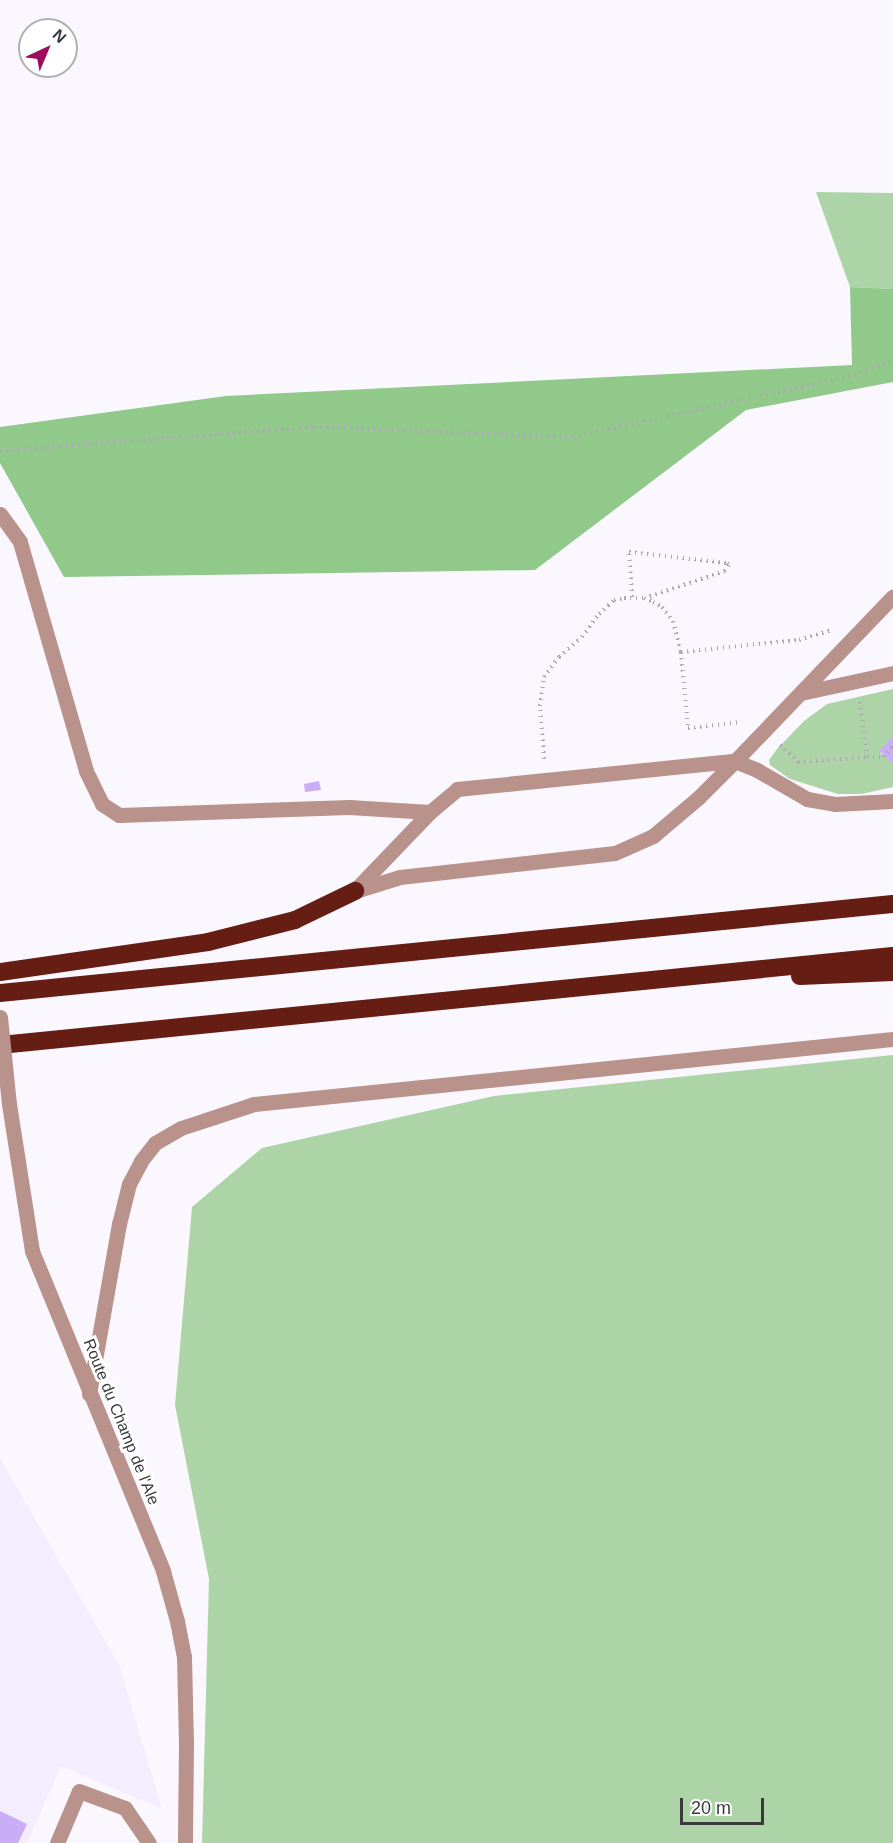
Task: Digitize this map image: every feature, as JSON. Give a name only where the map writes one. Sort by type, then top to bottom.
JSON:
[{"type":"highway","points":[[0,972],[229,937],[295,920],[355,891]]},
{"type":"highway","points":[[0,993],[893,904]]},
{"type":"highway","points":[[0,1046],[893,956]]},
{"type":"highway","points":[[606,985],[893,972]]},
{"type":"street","points":[[0,514],[20,542],[86,771],[102,804],[119,815],[349,807],[430,812]]},
{"type":"street","points":[[355,891],[400,877],[615,853],[643,841],[671,823],[735,761],[893,596]]},
{"type":"street","points":[[801,693],[893,673]]},
{"type":"street","points":[[355,891],[430,812],[457,789],[735,761],[757,770],[807,799],[835,804],[893,801]]},
{"type":"street","name":"Route du Champ de l'Ale","points":[[0,1017],[9,1104],[32,1251],[88,1394],[163,1571],[177,1621],[184,1656],[185,1843]]},
{"type":"street","points":[[88,1394],[119,1224],[129,1184],[141,1161],[155,1143],[181,1128],[254,1104],[893,1039]]},
{"type":"street","points":[[57,1843],[79,1791],[125,1808],[149,1843]]},
{"type":"path","points":[[0,451],[314,427],[573,437],[855,375],[893,360]]},
{"type":"path","points":[[632,597],[629,552],[729,565],[725,571],[644,598]]},
{"type":"path","points":[[546,781],[540,706],[544,677],[559,657],[582,637],[606,606],[614,600],[644,598],[662,607],[673,621],[681,652],[688,728],[744,721]]},
{"type":"path","points":[[681,652],[804,639],[840,626]]},
{"type":"path","points":[[859,698],[867,757]]},
{"type":"path","points":[[780,745],[798,762],[882,757],[893,746]]},
{"type":"shaded area","points":[[0,1458],[119,1665],[162,1809],[61,1766],[27,1843],[0,1843]]},
{"type":"green space","points":[[816,192],[893,193],[893,289],[850,287]]},
{"type":"green space","points":[[850,287],[893,289],[893,382],[746,410],[535,570],[64,577],[0,463],[0,427],[226,396],[852,365]]},
{"type":"green space","points":[[893,689],[893,738],[880,753],[893,762],[893,787],[861,794],[838,794],[790,779],[770,765],[769,760],[777,749],[804,721],[827,704]]},
{"type":"green space","points":[[893,1055],[893,1843],[202,1843],[209,1579],[175,1405],[192,1207],[262,1148],[494,1096]]},
{"type":"building","points":[[893,736],[893,764],[879,751]]},
{"type":"building","points":[[319,781],[321,790],[305,792],[304,784]]},
{"type":"building","points":[[0,1811],[27,1824],[18,1843],[0,1843]]}]
